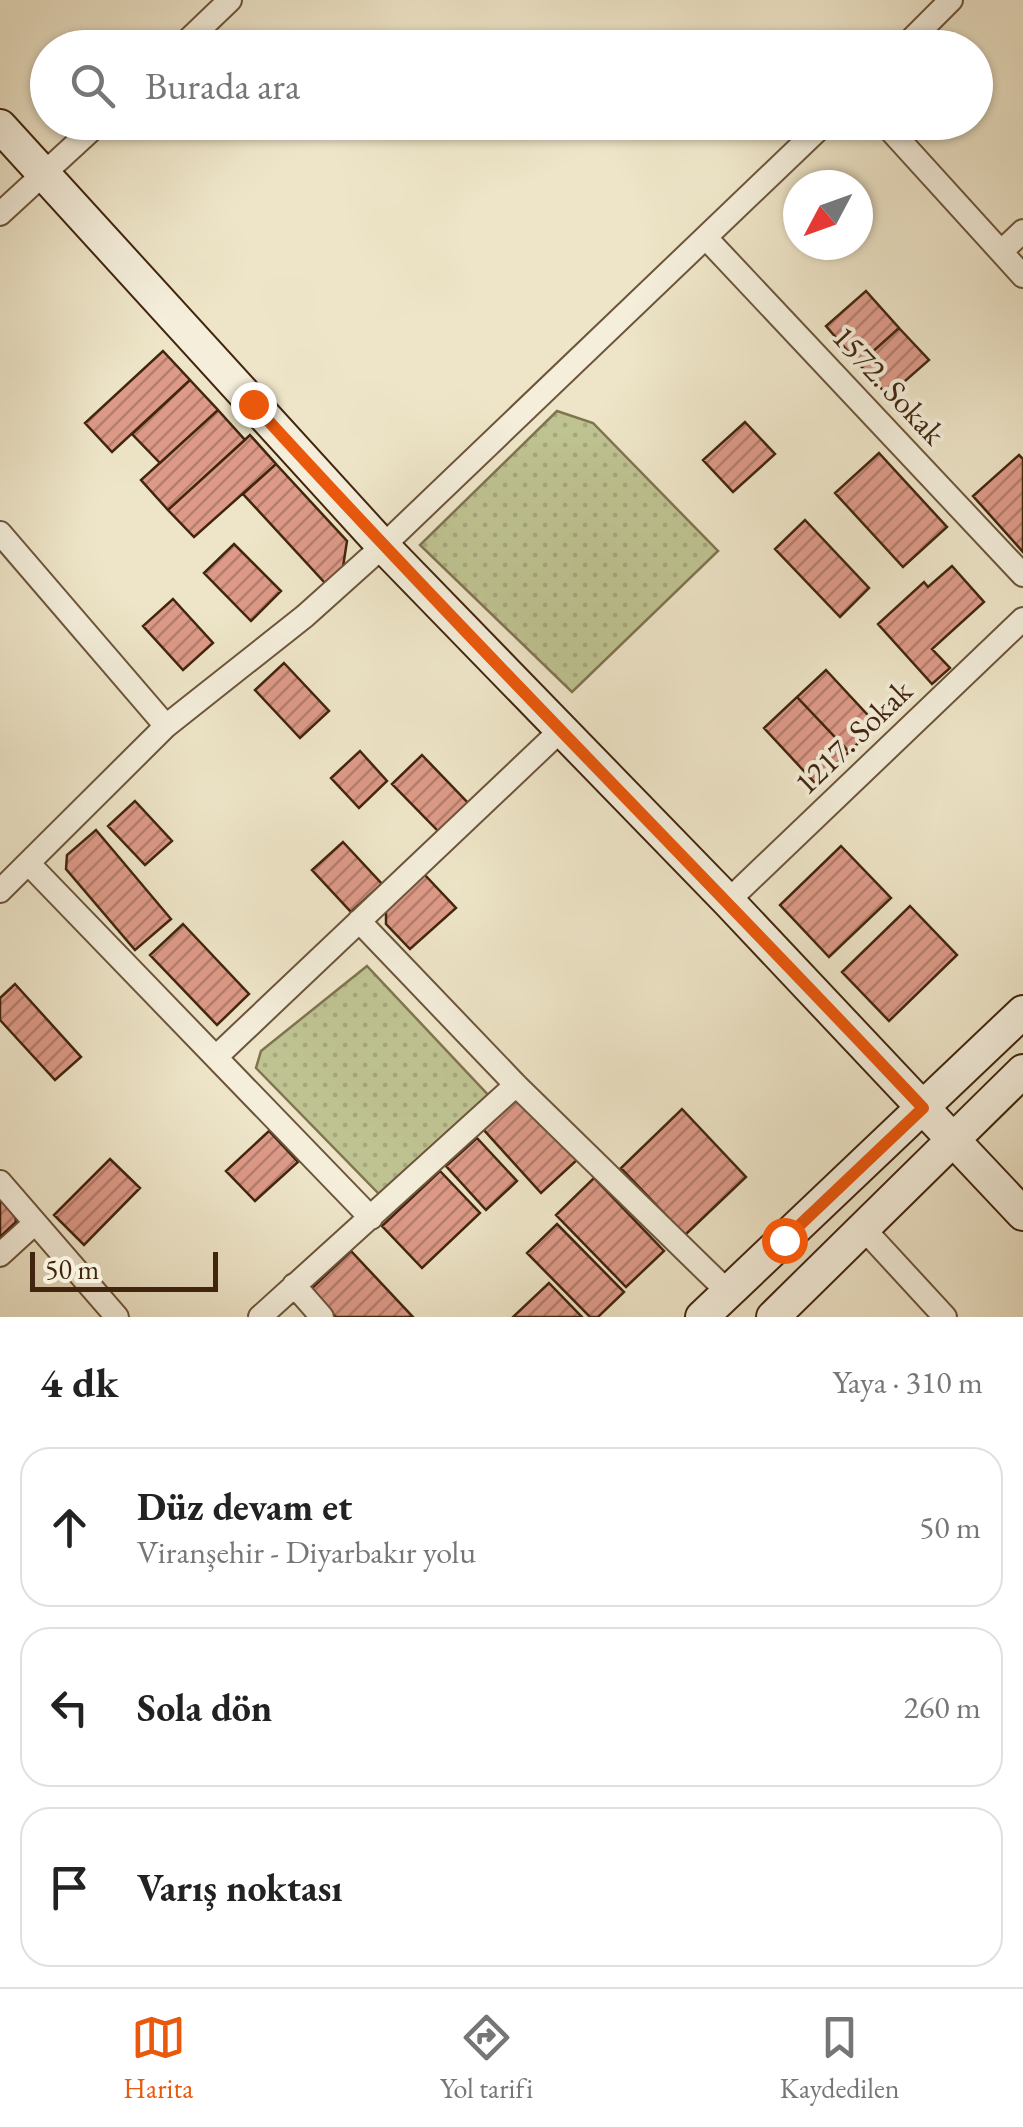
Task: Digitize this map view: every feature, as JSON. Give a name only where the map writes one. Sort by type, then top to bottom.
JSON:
[{"type":"street","points":[[199,30],[230,0]]},
{"type":"street","points":[[920,30],[951,0]]},
{"type":"street","points":[[0,126],[383,546],[1023,1214]]},
{"type":"street","points":[[0,214],[81,140]]},
{"type":"street","points":[[0,891],[166,726],[305,616],[383,546],[808,140]]},
{"type":"street","points":[[900,140],[1023,276]]},
{"type":"street","points":[[1002,251],[1023,231]]},
{"type":"street","name":"1572. Sokak","points":[[707,239],[1023,576]]},
{"type":"street","points":[[0,533],[166,726]]},
{"type":"street","name":"1217. Sokak","points":[[728,902],[1023,619]]},
{"type":"street","points":[[216,1057],[561,730]]},
{"type":"street","points":[[29,864],[370,1218]]},
{"type":"street","points":[[359,921],[516,1085],[729,1292]]},
{"type":"street","points":[[702,1317],[1023,1012]]},
{"type":"street","points":[[773,1317],[1023,1071]]},
{"type":"street","points":[[260,1317],[516,1085]]},
{"type":"street","points":[[0,1182],[118,1317]]},
{"type":"street","points":[[0,1255],[35,1222]]},
{"type":"street","points":[[863,1228],[945,1317]]},
{"type":"street","points":[[294,1285],[322,1317]]},
{"type":"green space","points":[[557,411],[593,423],[718,551],[572,692],[420,545]]},
{"type":"green space","points":[[367,966],[491,1098],[380,1195],[256,1068],[261,1051]]},
{"type":"building","points":[[866,291],[899,328],[859,364],[826,326]]},
{"type":"building","points":[[899,328],[929,360],[888,396],[859,364]]},
{"type":"building","points":[[163,351],[190,380],[112,452],[85,423]]},
{"type":"building","points":[[190,380],[218,410],[160,463],[132,434]]},
{"type":"building","points":[[218,410],[245,440],[168,510],[141,480]]},
{"type":"building","points":[[745,422],[775,454],[733,492],[703,460]]},
{"type":"building","points":[[250,435],[276,464],[194,537],[168,510]]},
{"type":"building","points":[[879,453],[947,527],[903,567],[835,493]]},
{"type":"building","points":[[1019,455],[1023,459],[1023,552],[973,496]]},
{"type":"building","points":[[276,464],[347,541],[343,567],[325,583],[243,494]]},
{"type":"building","points":[[805,520],[869,588],[840,617],[775,549]]},
{"type":"building","points":[[234,544],[281,591],[251,621],[204,573]]},
{"type":"building","points":[[952,566],[984,602],[932,649],[950,668],[932,684],[878,624],[924,582],[928,587]]},
{"type":"building","points":[[173,599],[213,643],[183,670],[143,626]]},
{"type":"building","points":[[284,663],[329,711],[300,738],[255,690]]},
{"type":"building","points":[[826,670],[877,725],[849,752],[797,697]]},
{"type":"building","points":[[797,697],[849,752],[815,783],[764,728]]},
{"type":"building","points":[[360,751],[387,781],[359,808],[331,778]]},
{"type":"building","points":[[422,755],[470,805],[440,833],[392,784]]},
{"type":"building","points":[[135,801],[172,841],[145,865],[108,826]]},
{"type":"building","points":[[96,830],[171,919],[135,950],[66,869],[67,855]]},
{"type":"building","points":[[343,842],[382,884],[351,912],[312,870]]},
{"type":"building","points":[[841,846],[891,898],[829,957],[780,905]]},
{"type":"building","points":[[424,874],[456,908],[410,949],[386,924],[386,908]]},
{"type":"building","points":[[910,906],[957,955],[889,1021],[842,972]]},
{"type":"building","points":[[183,924],[249,994],[217,1025],[150,955]]},
{"type":"building","points":[[15,984],[81,1057],[55,1080],[0,1020],[0,998]]},
{"type":"building","points":[[516,1099],[578,1159],[541,1193],[483,1129]]},
{"type":"building","points":[[682,1109],[746,1177],[685,1235],[621,1168]]},
{"type":"building","points":[[269,1131],[298,1162],[255,1201],[226,1171]]},
{"type":"building","points":[[477,1138],[517,1181],[486,1210],[446,1166]]},
{"type":"building","points":[[110,1159],[140,1188],[84,1245],[54,1215]]},
{"type":"building","points":[[440,1171],[480,1213],[422,1268],[382,1226]]},
{"type":"building","points":[[594,1178],[664,1251],[626,1287],[556,1215]]},
{"type":"building","points":[[0,1193],[14,1208],[16,1222],[0,1237]]},
{"type":"building","points":[[557,1224],[624,1292],[598,1317],[590,1317],[527,1253]]},
{"type":"building","points":[[351,1251],[413,1317],[336,1317],[310,1290]]},
{"type":"building","points":[[549,1283],[582,1317],[513,1317]]},
{"type":"route","points":[[253,404],[383,546],[923,1108],[784,1240]]}]
